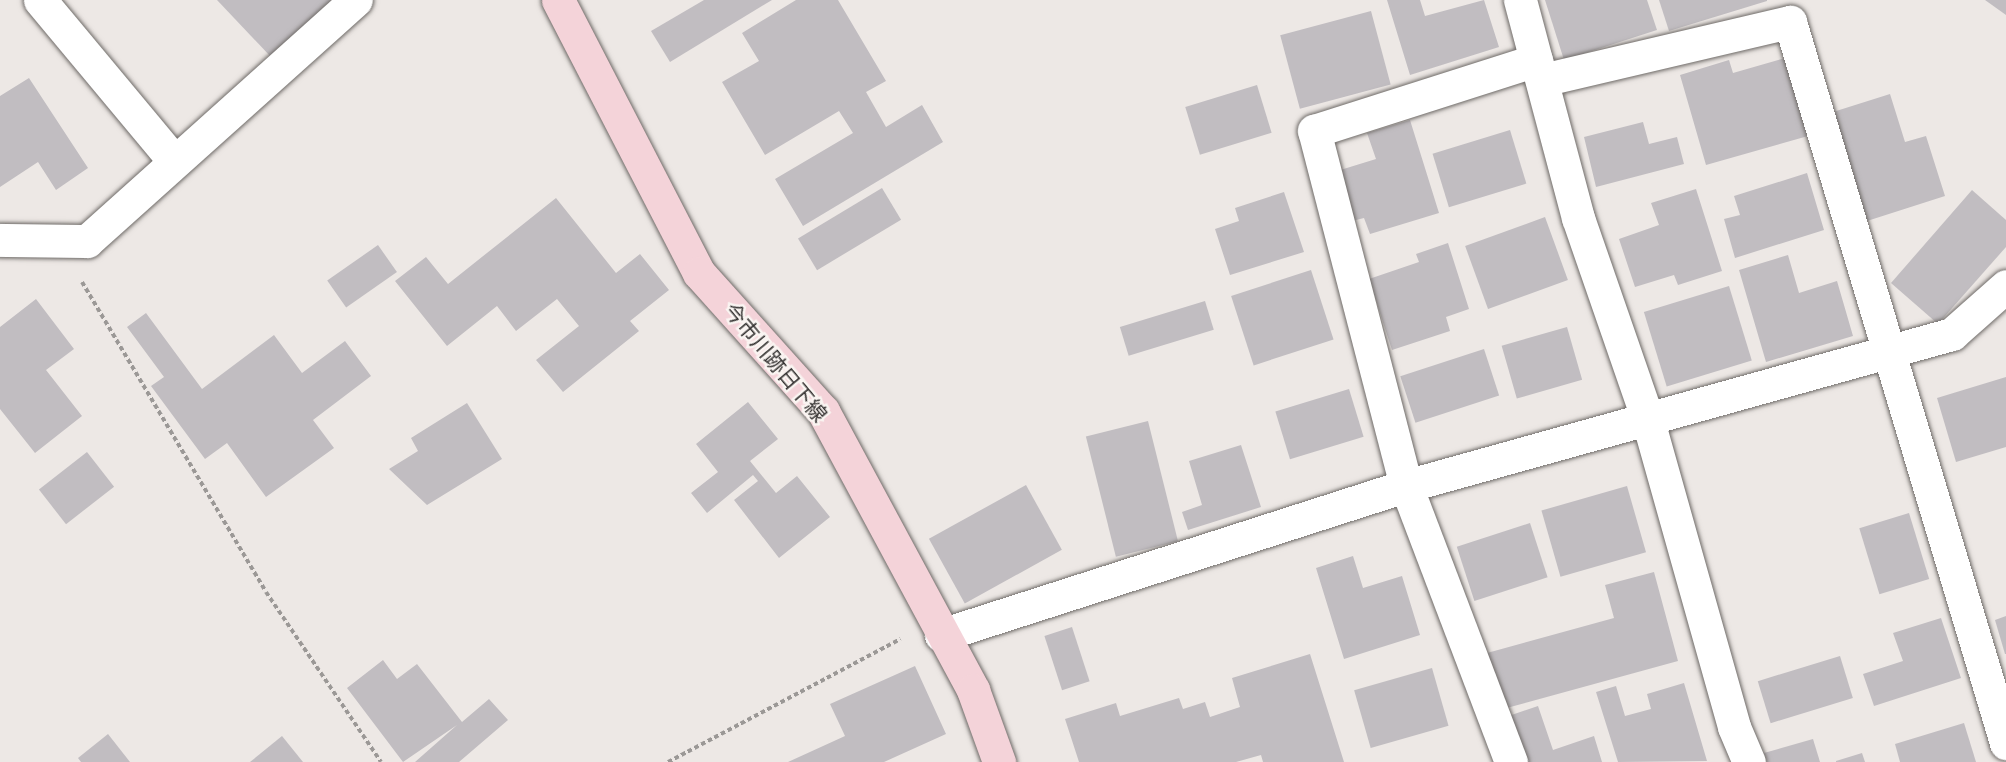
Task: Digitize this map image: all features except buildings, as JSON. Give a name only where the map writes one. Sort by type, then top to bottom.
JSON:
[{"type":"street","points":[[40,0],[174,161]]},
{"type":"street","points":[[0,240],[87,241],[356,0]]},
{"type":"street","name":"今市川跡日下線","points":[[558,0],[699,273],[823,411],[937,628],[973,690],[999,762]]},
{"type":"street","points":[[1520,0],[1578,218],[1647,417],[1734,728],[1749,762]]},
{"type":"street","points":[[1511,762],[1406,486],[1314,131],[1539,70],[1790,22],[2006,743]]},
{"type":"street","points":[[937,628],[1406,486],[1647,417],[1952,334],[2006,286]]},
{"type":"path","points":[[59,240],[129,369],[266,592],[381,762]]},
{"type":"path","points":[[668,762],[937,628]]}]
